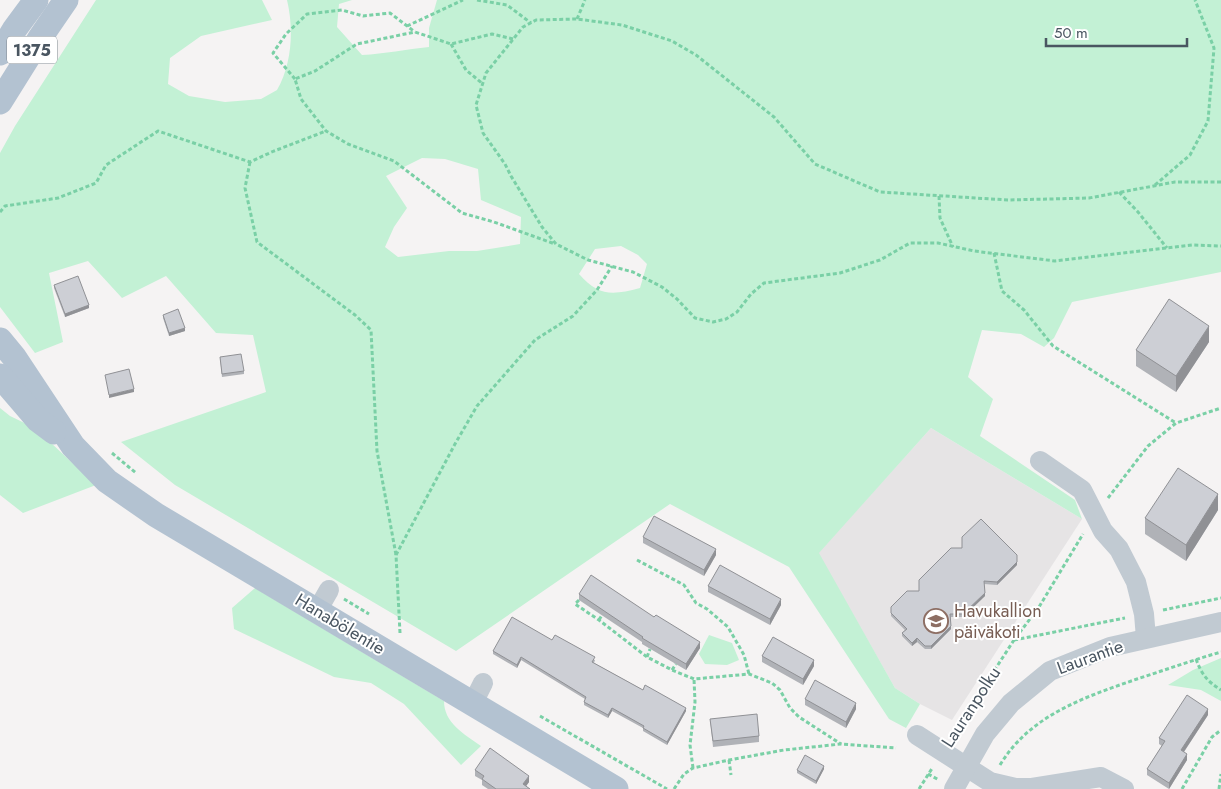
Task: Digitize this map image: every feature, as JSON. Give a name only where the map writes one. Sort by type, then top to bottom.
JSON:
[{"type":"main road","name":"1375","points":[[0,53],[36,0]]},
{"type":"main road","name":"1375","points":[[0,102],[66,0]]},
{"type":"main road","name":"Hanabölentie","points":[[0,340],[73,446],[106,481],[156,515],[323,600],[478,693],[616,789]]},
{"type":"main road","name":"Hanabölentie","points":[[0,376],[38,420],[73,446]]},
{"type":"street","points":[[1040,461],[1082,490],[1104,531],[1119,549],[1136,582],[1144,614],[1146,638]]},
{"type":"street","name":"Laurantie","points":[[947,785],[967,768],[985,734],[1011,703],[1050,671],[1110,647],[1221,622]]},
{"type":"street","points":[[917,735],[990,782],[1016,788],[1032,788],[1101,777],[1124,789]]},
{"type":"path","points":[[407,26],[463,0]]},
{"type":"path","points":[[477,0],[507,5],[531,23]]},
{"type":"path","points":[[576,19],[585,0]]},
{"type":"path","points":[[1155,185],[1190,155],[1208,121],[1214,48],[1195,0]]},
{"type":"path","points":[[514,39],[492,34],[451,44],[415,32],[390,13],[363,16],[342,10],[307,14],[286,34],[273,53],[295,79],[301,99],[326,131],[348,144],[394,161],[462,213],[556,244],[588,260],[633,272],[662,287],[677,299],[695,318],[713,322],[726,319],[737,312],[751,294],[764,283],[840,273],[880,260],[910,243],[938,243],[994,254],[1055,261],[1192,245],[1221,246]]},
{"type":"path","points":[[556,244],[542,227],[511,176],[506,164],[483,133],[476,105],[486,73],[523,27],[536,20],[576,19],[622,25],[672,41],[696,54],[774,117],[815,164],[880,192],[1008,200],[1089,198],[1175,182],[1221,182]]},
{"type":"path","points":[[295,79],[315,71],[356,44],[415,32]]},
{"type":"path","points":[[451,44],[466,70],[483,84]]},
{"type":"path","points":[[1214,48],[1221,48]]},
{"type":"path","points":[[0,212],[5,206],[58,198],[96,183],[106,165],[158,131],[250,162],[326,131]]},
{"type":"path","points":[[250,162],[245,188],[257,242],[355,315],[371,330],[377,451],[396,554],[400,633]]},
{"type":"path","points":[[1119,191],[1167,248]]},
{"type":"path","points":[[939,196],[940,218],[954,247]]},
{"type":"path","points":[[994,254],[1002,291],[1024,310],[1053,346],[1176,423]]},
{"type":"path","points":[[396,554],[429,489],[477,406],[535,340],[573,316],[597,290],[612,266]]},
{"type":"path","name":"Lauranpolku","points":[[919,789],[1014,640],[1039,607],[1095,514],[1148,446],[1176,423],[1221,408]]},
{"type":"path","points":[[637,560],[684,585],[696,603],[707,609],[728,626],[744,655],[749,674]]},
{"type":"path","points":[[1014,640],[1221,598]]},
{"type":"path","points":[[578,600],[575,604],[647,657],[672,670],[694,679],[749,674],[772,683],[780,690],[790,708],[799,717],[841,744]]},
{"type":"path","points":[[599,620],[602,615]]},
{"type":"path","points":[[624,639],[627,632]]},
{"type":"path","points":[[647,657],[650,649]]},
{"type":"path","points":[[990,782],[1018,740],[1048,716],[1089,696],[1221,652]]},
{"type":"path","points":[[1196,659],[1202,674],[1221,690]]},
{"type":"path","points":[[672,670],[676,664]]},
{"type":"path","points":[[693,768],[690,745],[695,702],[694,679]]},
{"type":"path","points":[[1182,789],[1212,737],[1221,730]]},
{"type":"path","points":[[674,789],[684,774],[693,768],[729,760],[784,750],[841,744],[896,748]]},
{"type":"path","points":[[729,760],[731,775]]},
{"type":"path","points":[[928,774],[947,785]]},
{"type":"path","points":[[1219,789],[1221,774]]},
{"type":"shaded area","name":"Havukallion päiväkoti","points":[[931,428],[1082,519],[952,720],[920,704],[895,688],[818,553]]},
{"type":"green space","points":[[96,0],[262,0],[272,20],[201,36],[170,58],[168,84],[189,96],[225,102],[261,99],[277,90],[289,58],[291,34],[287,0],[352,0],[339,4],[337,27],[362,55],[429,47],[429,28],[437,0],[1221,0],[1221,272],[1072,302],[1054,338],[1044,347],[1021,334],[982,330],[968,377],[993,399],[980,436],[1075,500],[1082,519],[931,428],[819,553],[895,688],[920,704],[906,728],[889,719],[789,567],[670,504],[456,651],[175,485],[121,442],[266,392],[253,335],[216,333],[166,276],[122,298],[88,261],[49,273],[63,342],[35,353],[0,307],[0,153],[15,126]],"holes":[[[422,158],[445,159],[478,169],[481,200],[521,217],[520,244],[477,251],[449,251],[398,257],[385,247],[394,227],[407,208],[386,176]],[[621,246],[638,255],[647,264],[640,288],[614,293],[607,292],[593,287],[579,274],[595,249]]]},
{"type":"green space","points":[[0,408],[10,416],[35,428],[96,485],[23,513],[0,495]]},
{"type":"green space","points":[[255,588],[444,701],[447,716],[451,722],[481,746],[461,765],[404,704],[371,683],[334,677],[234,629],[232,608]]},
{"type":"green space","points":[[709,635],[732,643],[739,660],[727,665],[705,664],[699,654]]},
{"type":"green space","points":[[1221,658],[1221,701],[1201,690],[1168,685],[1193,670]]},
{"type":"building","points":[[78,276],[89,305],[65,314],[54,285]]},
{"type":"building","points":[[1169,299],[1209,326],[1176,376],[1136,350]]},
{"type":"building","points":[[178,309],[185,328],[169,333],[163,315]]},
{"type":"building","points":[[241,354],[244,371],[222,374],[220,357]]},
{"type":"building","points":[[129,369],[134,389],[109,395],[105,375]]},
{"type":"building","points":[[1178,468],[1218,494],[1186,545],[1145,518]]},
{"type":"building","points":[[654,516],[716,549],[704,570],[643,537]]},
{"type":"building","points":[[981,519],[1017,555],[1017,562],[997,582],[984,581],[985,593],[963,614],[950,614],[951,626],[931,646],[925,646],[917,638],[912,643],[902,633],[907,629],[891,613],[891,607],[907,591],[919,591],[919,580],[951,548],[962,548],[962,537]]},
{"type":"building","points":[[720,565],[781,599],[770,619],[708,586]]},
{"type":"building","points":[[591,575],[654,617],[656,615],[700,642],[686,664],[642,638],[579,594]]},
{"type":"building","points":[[512,617],[552,640],[555,635],[595,657],[592,662],[643,690],[645,685],[686,708],[667,742],[643,728],[644,726],[612,708],[608,715],[584,702],[586,697],[521,657],[517,665],[493,651]]},
{"type":"building","points":[[773,637],[814,660],[803,679],[762,656]]},
{"type":"building","points":[[815,680],[856,703],[846,722],[805,699]]},
{"type":"building","points":[[1187,695],[1208,709],[1181,750],[1187,754],[1169,783],[1147,769],[1165,741],[1159,738]]},
{"type":"building","points":[[757,714],[759,736],[713,741],[710,719]]},
{"type":"building","points":[[490,748],[529,776],[523,784],[530,789],[496,789],[482,779],[484,776],[475,770]]},
{"type":"building","points":[[805,755],[824,766],[816,781],[797,770]]},
{"type":"place","name":"Havukallion päiväkoti","points":[[936,621]]}]
